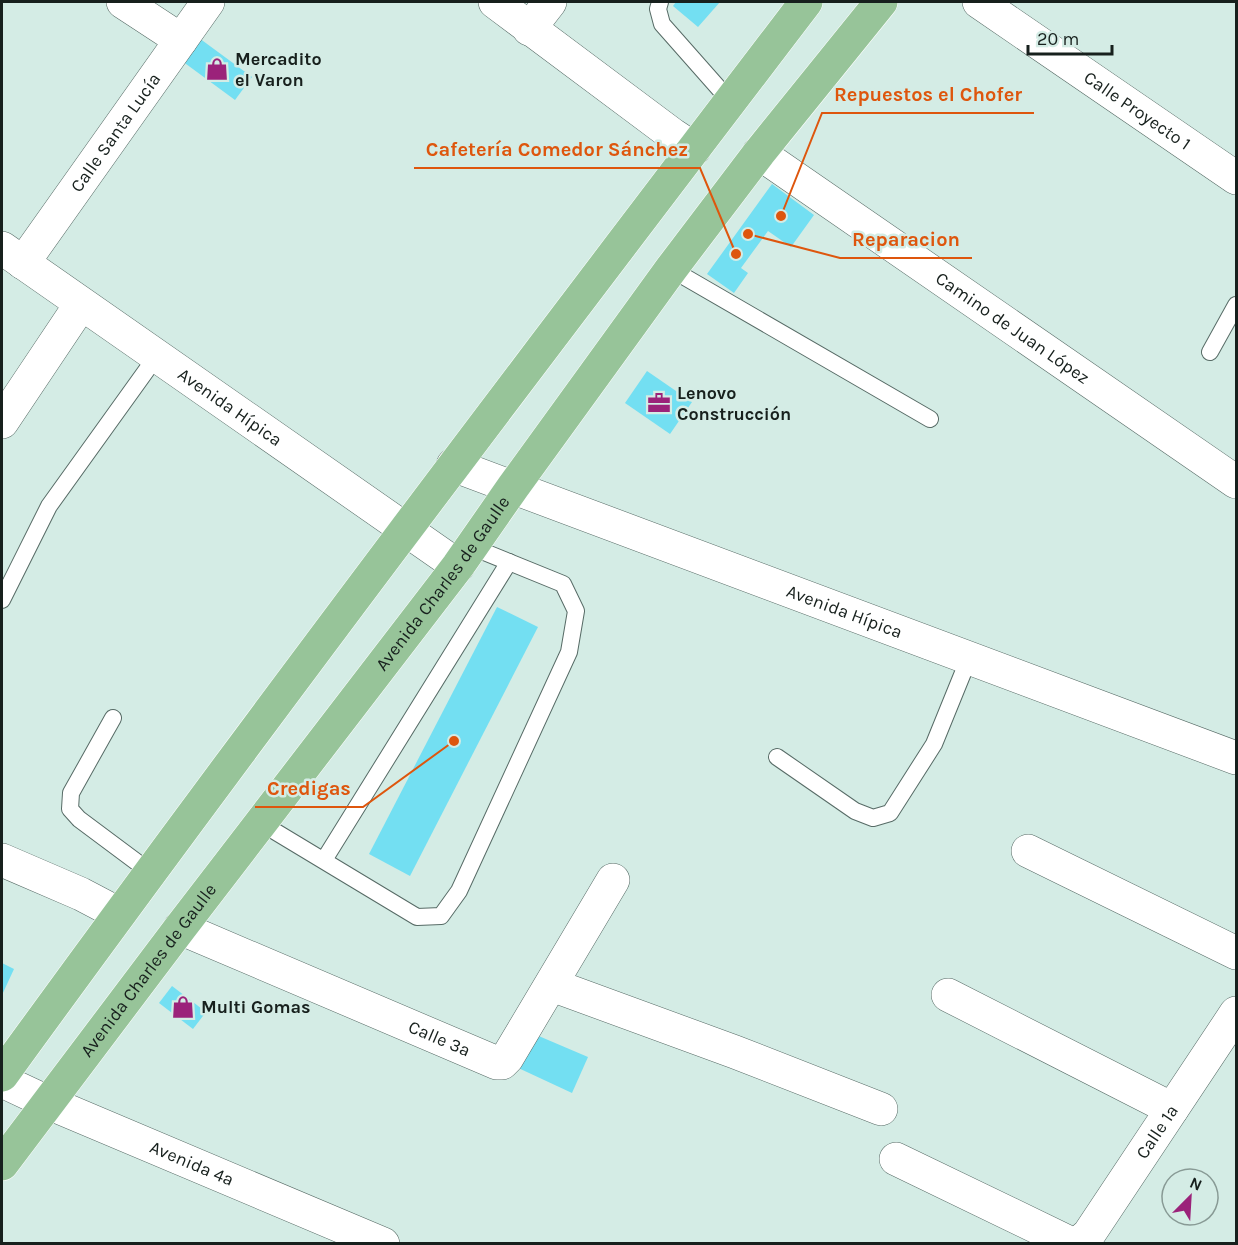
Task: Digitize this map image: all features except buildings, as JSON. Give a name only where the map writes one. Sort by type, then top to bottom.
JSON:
[{"type":"main road","points":[[2,1075],[118,914],[453,465],[806,2]]},
{"type":"main road","name":"Avenida Charles de Gaulle","points":[[2,1164],[465,556],[671,269],[759,153],[881,2]]},
{"type":"street","points":[[123,2],[181,40]]},
{"type":"street","name":"Calle Santa Lucía","points":[[12,255],[181,40],[208,2]]},
{"type":"street","points":[[495,2],[694,149]]},
{"type":"street","points":[[529,29],[550,2]]},
{"type":"street","name":"Calle Proyecto 1","points":[[979,2],[1236,178]]},
{"type":"street","name":"Camino de Juan López","points":[[759,153],[1236,482]]},
{"type":"street","name":"Avenida Hípica","points":[[12,255],[406,530],[465,556]]},
{"type":"street","points":[[2,422],[81,304]]},
{"type":"street","name":"Avenida Hípica","points":[[453,465],[1236,758]]},
{"type":"street","points":[[1028,851],[1236,953]]},
{"type":"street","points":[[2,860],[81,894],[118,914]]},
{"type":"street","name":"Calle 3a","points":[[180,928],[497,1063],[502,1063],[552,985],[613,879]]},
{"type":"street","points":[[552,985],[881,1109]]},
{"type":"street","points":[[948,996],[1172,1109]]},
{"type":"street","name":"Calle 1a","points":[[1070,1243],[1080,1242],[1089,1234],[1236,1012]]},
{"type":"street","name":"Avenida 4a","points":[[2,1081],[383,1244]]},
{"type":"street","points":[[896,1159],[1070,1243]]},
{"type":"lane","points":[[660,2],[658,9],[662,24],[730,101]]},
{"type":"lane","points":[[671,269],[930,419]]},
{"type":"lane","points":[[1210,352],[1236,305]]},
{"type":"lane","points":[[2,600],[49,506],[156,357]]},
{"type":"lane","points":[[261,823],[417,917],[441,916],[459,891],[569,652],[576,611],[563,584],[509,562],[465,556]]},
{"type":"lane","points":[[324,860],[509,562]]},
{"type":"lane","points":[[777,757],[855,811],[873,818],[890,813],[934,744],[969,658]]},
{"type":"lane","points":[[113,718],[71,794],[70,809],[79,819],[150,872]]},
{"type":"place","name":"Mercadito el Varon","points":[[217,69]]},
{"type":"place","name":"Repuestos el Chofer","points":[[781,216]]},
{"type":"place","name":"Reparacion","points":[[748,234]]},
{"type":"place","name":"Cafetería Comedor Sánchez","points":[[736,254]]},
{"type":"place","name":"Lenovo Construcción","points":[[659,403]]},
{"type":"place","name":"Credigas","points":[[454,741]]},
{"type":"place","name":"Multi Gomas","points":[[183,1007]]}]
